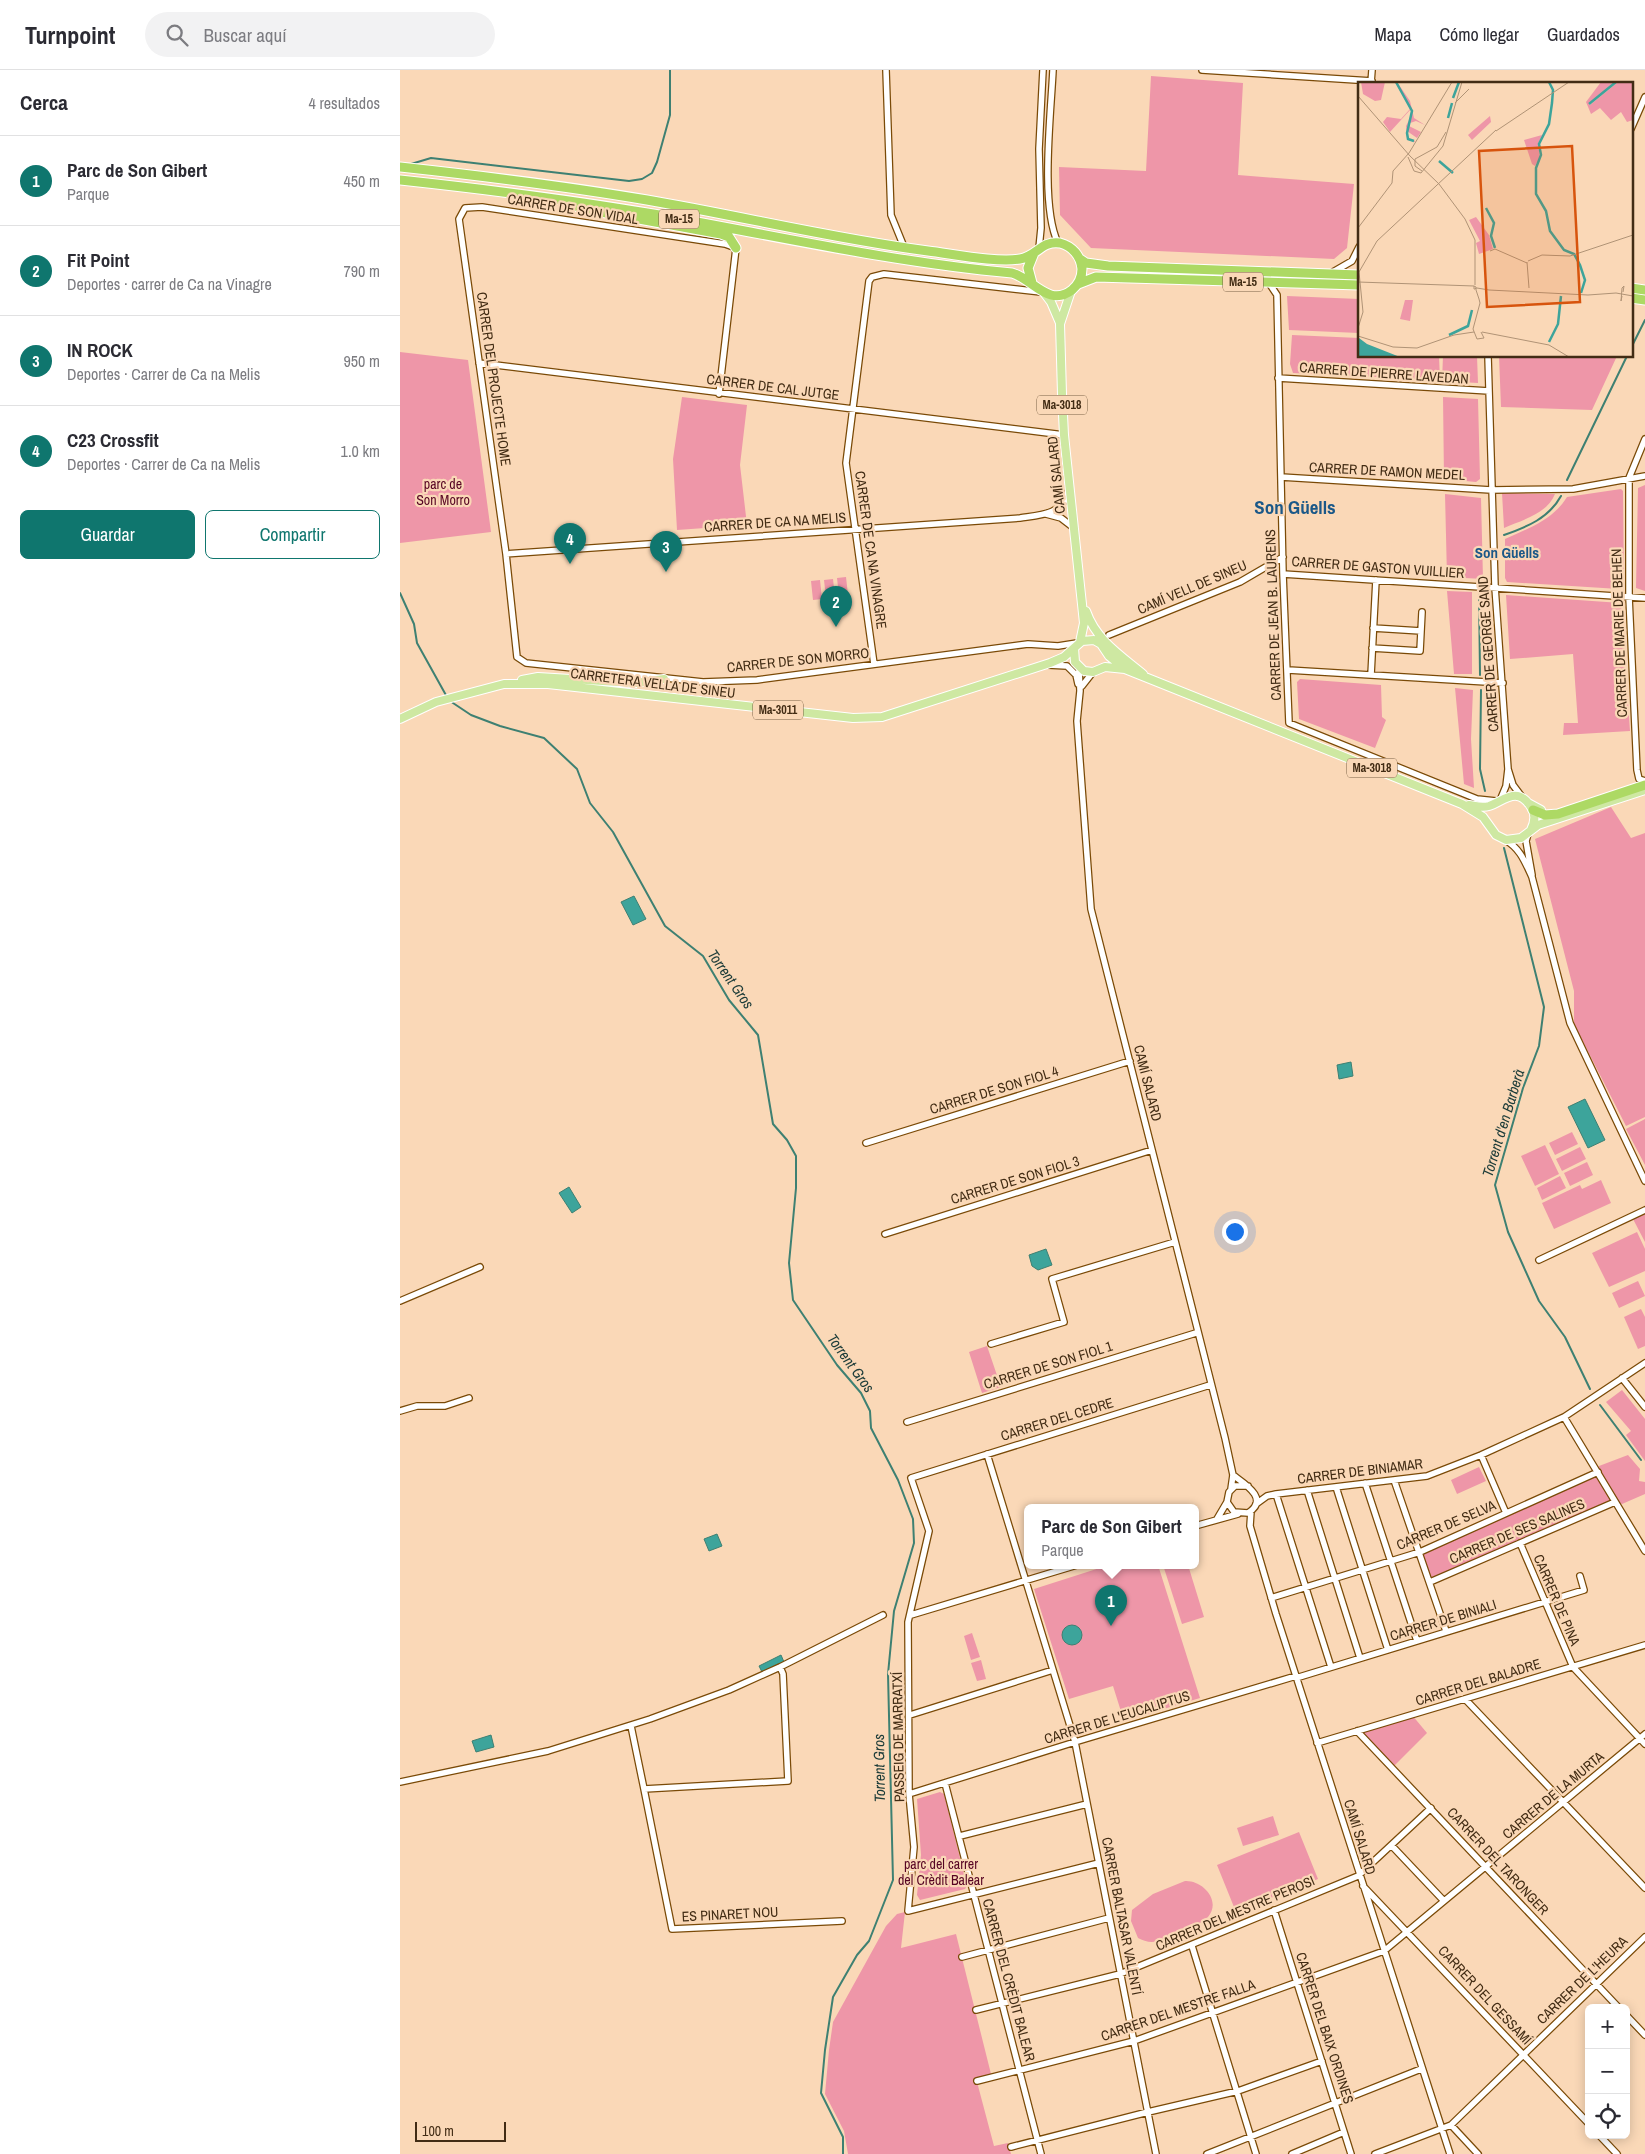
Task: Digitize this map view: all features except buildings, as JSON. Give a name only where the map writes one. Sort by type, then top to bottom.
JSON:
[{"type":"highway","name":"Ma-15","points":[[400,167],[526,182],[646,200],[904,247],[1011,260],[1021,259],[1058,243],[1073,250],[1086,263],[1108,266],[1358,275]]},
{"type":"highway","name":"Ma-15","points":[[400,180],[526,194],[646,213],[878,256],[1012,273],[1032,284],[1043,293],[1058,296],[1096,276],[1358,286]]},
{"type":"highway","points":[[526,194],[586,210],[721,234],[728,237],[736,248]]},
{"type":"highway","points":[[1032,284],[1028,268],[1036,251]]},
{"type":"highway","points":[[1074,287],[1082,274],[1080,259]]},
{"type":"highway","points":[[1632,288],[1645,290]]},
{"type":"highway","points":[[1632,298],[1645,300]]},
{"type":"highway","points":[[1528,804],[1545,815],[1558,814],[1645,785]]},
{"type":"main road","name":"CAMÍ SALARD","points":[[1060,324],[1074,287]]},
{"type":"main road","name":"CAMÍ SALARD","points":[[1043,293],[1051,302],[1060,324],[1064,435],[1081,598],[1084,623],[1094,640]]},
{"type":"main road","points":[[1081,598],[1092,627],[1097,634],[1150,680]]},
{"type":"main road","name":"CAMÍ SALARD","points":[[1077,645],[1084,623]]},
{"type":"main road","points":[[1077,645],[1094,640]]},
{"type":"main road","name":"Ma-3018","points":[[1094,640],[1101,644],[1105,652],[1125,669],[1462,804],[1483,817],[1502,838]]},
{"type":"main road","name":"Ma-3018","points":[[1077,645],[1074,657],[1078,667],[1087,672],[1125,669]]},
{"type":"main road","name":"CARRETERA VELLA DE SINEU","points":[[1050,663],[1064,657],[1077,645]]},
{"type":"main road","points":[[1096,670],[1106,660],[1105,652]]},
{"type":"main road","name":"CARRETERA VELLA DE SINEU","points":[[400,718],[459,694],[509,682],[548,684],[853,718],[882,717],[1050,663],[1064,661],[1078,667]]},
{"type":"main road","points":[[509,682],[538,677],[636,683],[664,679]]},
{"type":"main road","name":"Ma-3018","points":[[1462,804],[1483,807],[1509,796],[1544,811],[1555,811],[1645,781]]},
{"type":"main road","points":[[1502,838],[1518,839],[1547,822],[1645,790]]},
{"type":"main road","points":[[1491,826],[1490,814],[1498,800]]},
{"type":"main road","points":[[1528,804],[1534,820],[1530,832]]},
{"type":"street","points":[[886,70],[890,215],[904,247]]},
{"type":"street","points":[[1036,251],[1041,228],[1038,149],[1043,70]]},
{"type":"street","points":[[1053,70],[1049,194],[1052,227],[1058,243]]},
{"type":"street","points":[[1202,70],[1371,82],[1372,70]]},
{"type":"street","points":[[1632,127],[1645,97]]},
{"type":"street","name":"CARRER DE SON VIDAL","points":[[465,208],[482,207],[725,244],[736,248]]},
{"type":"street","name":"CARRER DEL PROJECTE HOME","points":[[465,208],[460,219],[506,554],[517,657]]},
{"type":"street","points":[[719,394],[736,248]]},
{"type":"street","points":[[1327,274],[1338,270],[1352,261],[1358,248]]},
{"type":"street","points":[[853,409],[868,288],[872,277],[884,274],[1043,293]]},
{"type":"street","points":[[1269,282],[1277,295],[1286,283]]},
{"type":"street","name":"CARRER DE JEAN B. LAURENS","points":[[1277,295],[1282,557],[1289,723],[1477,799],[1489,802],[1498,800]]},
{"type":"street","name":"CARRER DE GEORGE SAND","points":[[1488,358],[1495,587],[1508,770]]},
{"type":"street","name":"CARRER DE CAL JUTGE","points":[[479,364],[1064,435]]},
{"type":"street","name":"CARRER DE PIERRE LAVEDAN","points":[[1278,378],[1489,391]]},
{"type":"street","name":"CARRER DE CA NA VINAGRE","points":[[853,409],[846,463],[874,664]]},
{"type":"street","points":[[1629,478],[1645,439]]},
{"type":"street","points":[[1491,490],[1573,489],[1645,476]]},
{"type":"street","name":"CARRER DE RAMON MEDEL","points":[[1281,477],[1491,490]]},
{"type":"street","name":"CARRER DE MARIE DE BEHEN","points":[[1629,478],[1629,597],[1638,776],[1639,780],[1645,781]]},
{"type":"street","name":"CARRER DE CA NA MELIS","points":[[1046,514],[1061,507],[1066,501],[1070,487]]},
{"type":"street","name":"CARRER DE CA NA MELIS","points":[[506,554],[1046,514],[1061,518],[1074,528]]},
{"type":"street","name":"CAMÍ VELL DE SINEU","points":[[1109,635],[1240,582],[1282,557]]},
{"type":"street","name":"CARRER DE GASTON VUILLIER","points":[[1283,574],[1495,587]]},
{"type":"street","points":[[1371,675],[1376,580]]},
{"type":"street","points":[[1495,587],[1645,598]]},
{"type":"street","points":[[1372,648],[1420,651],[1422,612]]},
{"type":"street","points":[[1373,628],[1421,631]]},
{"type":"street","name":"CARRER DE SON MORRO","points":[[517,657],[526,663],[703,682],[757,680],[1028,644],[1077,645]]},
{"type":"street","points":[[1039,666],[1058,665],[1072,669],[1076,675],[1079,699]]},
{"type":"street","name":"CAMÍ SALARD","points":[[1078,667],[1080,691],[1077,721],[1091,909],[1233,1475],[1232,1489]]},
{"type":"street","name":"CAMÍ SALARD","points":[[1080,691],[1087,678],[1096,670]]},
{"type":"street","points":[[1288,670],[1503,683]]},
{"type":"street","points":[[1498,800],[1506,786],[1508,770]]},
{"type":"street","points":[[1508,770],[1513,785],[1528,804]]},
{"type":"street","points":[[1530,832],[1527,843],[1532,866],[1532,878]]},
{"type":"street","points":[[1502,838],[1521,854],[1532,878],[1570,1023],[1645,1181]]},
{"type":"street","name":"CARRER DE SON FIOL 4","points":[[866,1143],[1130,1061]]},
{"type":"street","name":"CARRER DE SON FIOL 3","points":[[885,1234],[1152,1150]]},
{"type":"street","points":[[1539,1260],[1645,1210]]},
{"type":"street","points":[[991,1344],[1064,1322],[1052,1279],[1175,1242]]},
{"type":"street","points":[[400,1301],[480,1267]]},
{"type":"street","name":"CARRER DE SON FIOL 1","points":[[907,1422],[1196,1333]]},
{"type":"street","name":"CARRER DE BINIAMAR","points":[[1256,1504],[1267,1496],[1276,1494],[1427,1476],[1482,1455],[1564,1417],[1645,1363]]},
{"type":"street","points":[[1622,1378],[1645,1407]]},
{"type":"street","name":"CARRER DEL CEDRE","points":[[912,1478],[1210,1385]]},
{"type":"street","points":[[400,1412],[417,1406],[445,1406],[469,1398]]},
{"type":"street","points":[[1564,1417],[1645,1551]]},
{"type":"street","name":"CARRER BALTASAR VALENTÍ","points":[[987,1454],[1075,1742],[1156,2154]]},
{"type":"street","points":[[1482,1455],[1506,1513]]},
{"type":"street","name":"CARRER DE SELVA","points":[[1271,1598],[1420,1552],[1598,1472]]},
{"type":"street","points":[[1233,1475],[1255,1492],[1267,1496]]},
{"type":"street","name":"PASSEIG DE MARRATXÍ","points":[[912,1478],[929,1531],[908,1622],[910,1794],[914,1860],[908,1911],[974,1894]]},
{"type":"street","points":[[1394,1480],[1446,1631]]},
{"type":"street","points":[[1365,1483],[1416,1641]]},
{"type":"street","points":[[1217,1519],[1232,1489],[1239,1485],[1248,1486]]},
{"type":"street","points":[[1336,1487],[1388,1650]]},
{"type":"street","points":[[1306,1490],[1360,1658]]},
{"type":"street","points":[[1199,1525],[1251,1511],[1256,1504],[1255,1492]]},
{"type":"street","points":[[1276,1494],[1331,1667]]},
{"type":"street","points":[[1227,1502],[1231,1510],[1239,1514]]},
{"type":"street","name":"CARRER DE SES SALINES","points":[[1430,1582],[1615,1502]]},
{"type":"street","name":"CAMÍ SALARD","points":[[1251,1511],[1250,1526],[1271,1598],[1358,1876],[1450,2154]]},
{"type":"street","name":"CAMÍ SALARD","points":[[1239,1514],[1250,1526]]},
{"type":"street","name":"CARRER DE PINA","points":[[1520,1543],[1544,1603],[1573,1667],[1642,1737],[1645,1744]]},
{"type":"street","points":[[911,1614],[1064,1569]]},
{"type":"street","name":"CARRER DE BINIALI","points":[[1296,1677],[1584,1590],[1580,1576]]},
{"type":"street","points":[[400,1782],[548,1751],[631,1726],[729,1690],[780,1667],[883,1615]]},
{"type":"street","name":"CARRER DEL BALADRE","points":[[1317,1743],[1645,1645]]},
{"type":"street","points":[[644,1789],[788,1781],[782,1674],[780,1667]]},
{"type":"street","points":[[910,1715],[1053,1670]]},
{"type":"street","name":"CARRER DE L'EUCALIPTUS","points":[[910,1794],[1075,1742],[1296,1677]]},
{"type":"street","points":[[1465,1699],[1645,1888]]},
{"type":"street","name":"ES PINARET NOU","points":[[631,1726],[672,1929],[842,1921]]},
{"type":"street","name":"CARRER DEL TARONGER","points":[[1357,1732],[1615,2004]]},
{"type":"street","name":"CARRER DE LA MURTA","points":[[1384,1951],[1642,1737]]},
{"type":"street","name":"CARRER DEL CRÈDIT BALEAR","points":[[945,1783],[1041,2154]]},
{"type":"street","points":[[960,1836],[1087,1804]]},
{"type":"street","name":"CARRER DEL MESTRE PEROSI","points":[[976,2010],[1120,1974],[1192,1946],[1358,1876],[1431,1808]]},
{"type":"street","points":[[1392,1846],[1444,1901]]},
{"type":"street","points":[[974,1894],[1098,1863]]},
{"type":"street","name":"CARRER DEL GESSAMÍ","points":[[1361,1884],[1585,2120]]},
{"type":"street","name":"CARRER DEL BAIX ORDINES","points":[[1274,1910],[1351,2154]]},
{"type":"street","points":[[962,1957],[1109,1918]]},
{"type":"street","name":"CARRER DE L'HEURA","points":[[1451,2125],[1645,1938]]},
{"type":"street","points":[[1192,1946],[1256,2154]]},
{"type":"street","name":"CARRER DEL MESTRE FALLA","points":[[977,2081],[1134,2041],[1384,1951]]},
{"type":"street","points":[[1630,2019],[1645,2035]]},
{"type":"street","points":[[1011,2148],[1148,2112],[1238,2091],[1322,2061]]},
{"type":"street","points":[[1207,2154],[1421,2069]]},
{"type":"street","points":[[1375,2154],[1451,2125],[1478,2154]]},
{"type":"street","points":[[1292,2154],[1344,2132]]},
{"type":"street","points":[[1603,2139],[1616,2154]]},
{"type":"green space","points":[[1151,76],[1243,83],[1238,175],[1354,184],[1347,248],[1334,259],[1091,248],[1060,215],[1059,167],[1146,171]]},
{"type":"green space","points":[[1287,296],[1358,299],[1358,333],[1289,330]]},
{"type":"green space","points":[[1292,335],[1358,338],[1358,358],[1439,358],[1440,380],[1293,373],[1290,364]]},
{"type":"green space","name":"parc de Son Morro","points":[[400,352],[468,360],[491,532],[400,543]]},
{"type":"green space","points":[[1443,358],[1477,358],[1478,383],[1442,381]]},
{"type":"green space","points":[[1499,358],[1616,358],[1592,410],[1501,407]]},
{"type":"green space","points":[[682,397],[747,405],[740,465],[747,525],[677,530],[673,459]]},
{"type":"green space","points":[[1443,397],[1478,399],[1480,479],[1476,482],[1444,479]]},
{"type":"green space","points":[[1645,485],[1645,591],[1636,588],[1638,488]]},
{"type":"green space","points":[[1621,489],[1623,491],[1624,585],[1619,589],[1507,582],[1505,578],[1505,539],[1548,517],[1555,512],[1567,497]]},
{"type":"green space","points":[[1502,493],[1555,494],[1546,507],[1540,511],[1504,528]]},
{"type":"green space","points":[[1445,494],[1481,498],[1483,579],[1447,577]]},
{"type":"green space","points":[[846,577],[848,595],[839,596],[837,578]]},
{"type":"green space","points":[[833,579],[835,597],[826,598],[824,580]]},
{"type":"green space","points":[[820,580],[822,599],[813,600],[811,581]]},
{"type":"green space","points":[[1447,591],[1472,592],[1472,674],[1454,674]]},
{"type":"green space","points":[[1506,595],[1621,603],[1630,731],[1563,735],[1564,723],[1578,723],[1573,654],[1510,659]]},
{"type":"green space","points":[[1300,679],[1381,685],[1382,717],[1386,720],[1375,748],[1299,719],[1297,682]]},
{"type":"green space","points":[[1455,688],[1473,690],[1471,739],[1474,788],[1464,784]]},
{"type":"green space","points":[[1611,807],[1631,838],[1645,833],[1645,1117],[1626,1126],[1574,1024],[1574,991],[1535,839]]},
{"type":"green space","points":[[1645,1119],[1645,1165],[1626,1129]]},
{"type":"green space","points":[[1572,1132],[1578,1144],[1555,1155],[1549,1143]]},
{"type":"green space","points":[[1545,1145],[1559,1174],[1535,1186],[1521,1156]]},
{"type":"green space","points":[[1580,1147],[1586,1159],[1562,1171],[1556,1159]]},
{"type":"green space","points":[[1587,1162],[1593,1175],[1570,1186],[1564,1173]]},
{"type":"green space","points":[[1560,1176],[1566,1188],[1542,1200],[1537,1188]]},
{"type":"green space","points":[[1601,1180],[1611,1203],[1554,1229],[1542,1203],[1580,1185],[1582,1189]]},
{"type":"green space","points":[[1645,1214],[1645,1242],[1633,1219]]},
{"type":"green space","points":[[1637,1232],[1645,1249],[1645,1271],[1609,1287],[1592,1253]]},
{"type":"green space","points":[[1638,1281],[1645,1296],[1619,1308],[1612,1293]]},
{"type":"green space","points":[[1641,1309],[1645,1317],[1645,1346],[1638,1349],[1624,1317]]},
{"type":"green space","points":[[987,1346],[1001,1387],[982,1393],[969,1352]]},
{"type":"green space","points":[[1622,1390],[1645,1419],[1645,1461],[1626,1435],[1631,1431],[1606,1402]]},
{"type":"green space","points":[[1628,1455],[1640,1469],[1639,1481],[1645,1482],[1645,1494],[1622,1504],[1615,1502],[1430,1582],[1420,1552],[1598,1473],[1599,1466]]},
{"type":"green space","points":[[1479,1467],[1486,1481],[1457,1494],[1451,1480]]},
{"type":"green space","points":[[1096,1569],[1159,1569],[1200,1698],[1124,1721],[1113,1686],[1069,1699],[1034,1589]]},
{"type":"green space","points":[[1164,1569],[1189,1569],[1204,1617],[1182,1624]]},
{"type":"green space","points":[[972,1633],[980,1657],[971,1660],[964,1636]]},
{"type":"green space","points":[[981,1660],[986,1679],[977,1681],[971,1663]]},
{"type":"green space","points":[[1412,1715],[1427,1733],[1392,1768],[1357,1731]]},
{"type":"green space","name":"parc del carrer del Crèdit Balear","points":[[940,1792],[944,1794],[967,1886],[965,1889],[920,1900],[917,1895],[921,1855],[917,1799]]},
{"type":"green space","points":[[1273,1816],[1279,1835],[1243,1846],[1237,1828]]},
{"type":"green space","points":[[1299,1832],[1318,1879],[1236,1912],[1217,1865]]},
{"type":"green space","points":[[1185,1881],[1198,1884],[1208,1892],[1213,1904],[1212,1911],[1208,1917],[1190,1928],[1164,1939],[1152,1942],[1138,1938],[1131,1921],[1132,1910],[1153,1894]]},
{"type":"green space","points":[[905,1912],[901,1948],[956,1934],[991,2074],[977,2082],[994,2146],[1008,2143],[1011,2154],[848,2154],[844,2131],[825,2094],[833,2022],[886,1926],[897,1914]]},
{"type":"water","points":[[634,896],[646,919],[633,925],[621,902]]},
{"type":"water","points":[[1351,1062],[1353,1076],[1339,1079],[1337,1065]]},
{"type":"water","points":[[1585,1099],[1605,1140],[1588,1148],[1568,1107]]},
{"type":"water","points":[[569,1187],[581,1207],[572,1213],[559,1193]]},
{"type":"water","points":[[1046,1249],[1052,1265],[1038,1270],[1032,1266],[1029,1255]]},
{"type":"water","points":[[717,1534],[722,1546],[709,1551],[704,1539]]},
{"type":"water","points":[[1072,1625],[1079,1628],[1082,1635],[1079,1642],[1072,1645],[1065,1642],[1062,1635],[1065,1628]]},
{"type":"water","points":[[781,1655],[784,1662],[762,1672],[759,1666]]},
{"type":"water","points":[[491,1735],[494,1747],[476,1752],[472,1741]]},
{"type":"waterway","points":[[411,164],[431,158],[629,181],[642,179],[652,173],[657,162],[670,115],[670,70]]},
{"type":"waterway","name":"Torrent d'en Barberà","points":[[1632,346],[1645,320]]},
{"type":"waterway","name":"Torrent d'en Barberà","points":[[1567,480],[1626,358]]},
{"type":"waterway","name":"Torrent d'en Barberà","points":[[1504,535],[1537,521],[1556,504],[1561,496]]},
{"type":"waterway","name":"Torrent d'en Barberà","points":[[1479,592],[1480,675]]},
{"type":"waterway","points":[[400,593],[414,624],[417,643],[447,697]]},
{"type":"waterway","name":"Torrent d'en Barberà","points":[[1481,690],[1480,769],[1485,791]]},
{"type":"waterway","name":"Torrent Gros","points":[[450,701],[471,715],[500,726],[544,738],[577,769],[590,803],[613,832],[665,926],[703,956],[729,1000],[758,1035],[773,1124],[787,1140],[796,1156],[796,1188],[789,1263],[793,1300],[837,1365],[861,1393],[870,1411],[871,1428],[898,1480],[913,1519],[914,1543],[894,1611],[888,1674],[893,1880],[869,1941],[857,1955],[833,1997],[825,2050],[821,2093],[843,2137],[843,2154]]},
{"type":"waterway","name":"Torrent d'en Barberà","points":[[1504,848],[1544,1007],[1539,1046],[1523,1088],[1495,1185],[1508,1232],[1539,1301],[1565,1337],[1590,1389]]},
{"type":"waterway","name":"Torrent d'en Barberà","points":[[1600,1405],[1641,1460]]},
{"type":"place","name":"C23 Crossfit","points":[[570,564]]},
{"type":"place","name":"IN ROCK","points":[[666,572]]},
{"type":"place","name":"Fit Point","points":[[836,627]]},
{"type":"place","name":"Parc de Son Gibert","points":[[1111,1626]]},
{"type":"district","name":"Son Güells","points":[[1295,507]]},
{"type":"district","name":"Son Güells","points":[[1507,552]]}]
